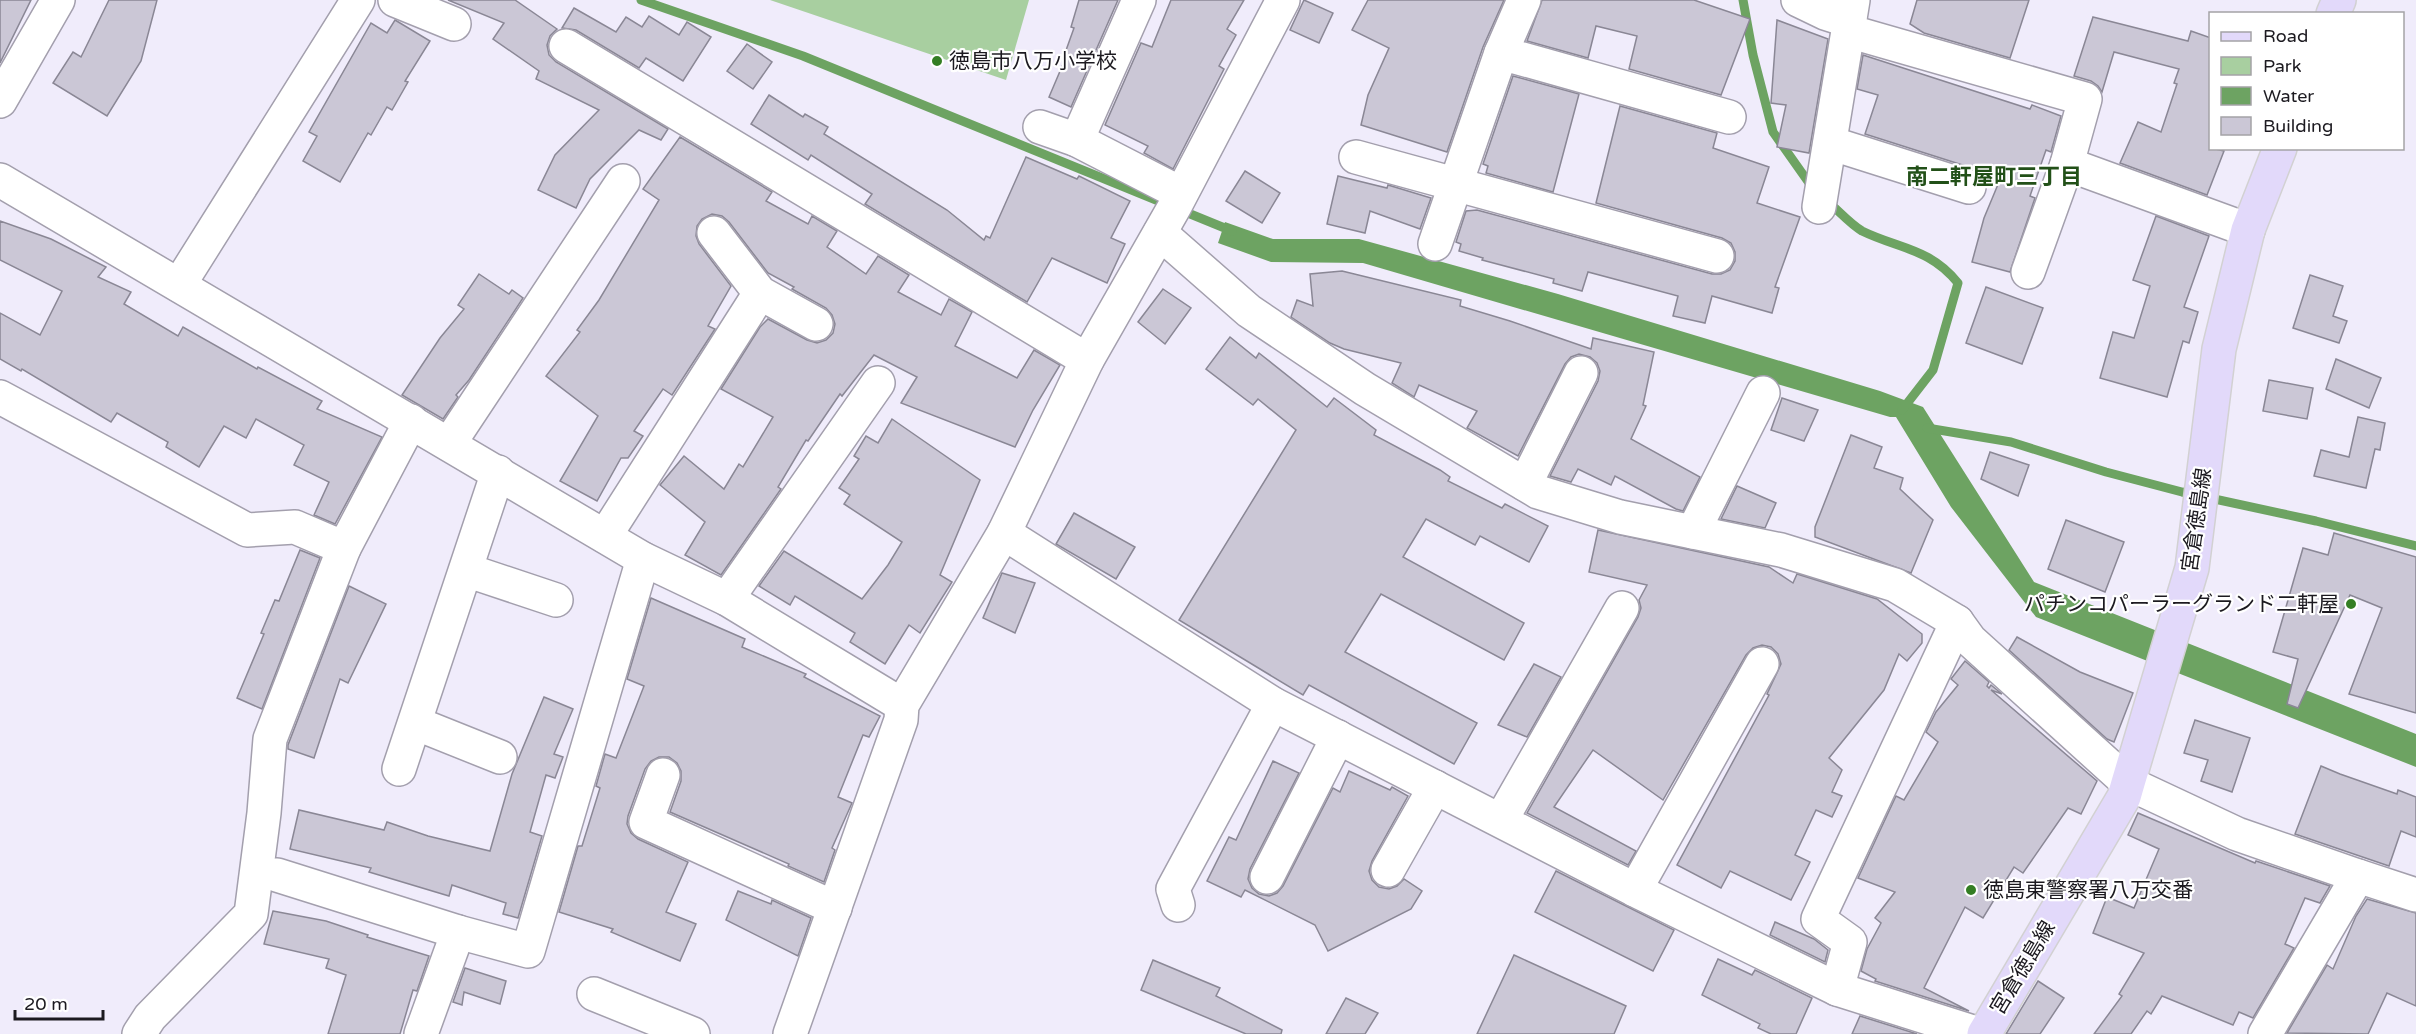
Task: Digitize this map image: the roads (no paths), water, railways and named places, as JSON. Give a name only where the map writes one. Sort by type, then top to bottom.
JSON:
[{"type":"main road","name":"宮倉徳島線","points":[[1982,1034],[2124,797],[2192,568],[2219,350],[2248,230],[2279,150]]},
{"type":"street","points":[[0,101],[58,0]]},
{"type":"street","points":[[179,285],[358,0]]},
{"type":"street","points":[[395,0],[454,24]]},
{"type":"street","points":[[1077,140],[1139,0]]},
{"type":"street","points":[[790,1034],[902,720],[902,705],[1004,533],[1087,360],[1160,233],[1283,0]]},
{"type":"street","points":[[1435,244],[1501,53],[1524,0]]},
{"type":"street","points":[[1798,0],[1825,13],[1850,17],[2085,99],[2067,164],[2028,272]]},
{"type":"street","points":[[1820,207],[1850,17]]},
{"type":"street","points":[[566,46],[1087,360]]},
{"type":"street","points":[[1501,53],[1729,117]]},
{"type":"street","points":[[1040,127],[1077,140],[1180,193]]},
{"type":"street","points":[[1830,143],[1969,187]]},
{"type":"street","points":[[1356,157],[1717,256]]},
{"type":"street","points":[[2067,164],[2248,230]]},
{"type":"street","points":[[0,180],[643,559],[727,598],[902,705]]},
{"type":"street","points":[[450,444],[623,182]]},
{"type":"street","points":[[714,233],[760,293],[816,324]]},
{"type":"street","points":[[1160,233],[1249,311],[1365,389],[1538,492],[1620,517],[1781,550],[1895,585],[1957,622],[1970,640],[2128,783],[2236,834],[2416,895]]},
{"type":"street","points":[[605,536],[760,293]]},
{"type":"street","points":[[1525,484],[1581,373]]},
{"type":"street","points":[[727,598],[878,383]]},
{"type":"street","points":[[1693,532],[1763,393]]},
{"type":"street","points":[[0,397],[247,530],[295,527],[344,548]]},
{"type":"street","points":[[139,1034],[150,1017],[251,914],[264,813],[270,739],[344,548],[411,421]]},
{"type":"street","points":[[399,769],[498,472]]},
{"type":"street","points":[[1004,533],[1273,704],[1635,890],[1837,989],[1982,1034]]},
{"type":"street","points":[[277,875],[458,932],[528,951],[643,559]]},
{"type":"street","points":[[466,570],[556,600]]},
{"type":"street","points":[[1501,820],[1622,608]]},
{"type":"street","points":[[1837,989],[1850,942],[1818,919],[1957,622]]},
{"type":"street","points":[[1635,890],[1762,664]]},
{"type":"street","points":[[1178,905],[1173,889],[1273,704]]},
{"type":"street","points":[[415,723],[500,757]]},
{"type":"street","points":[[1267,877],[1338,737]]},
{"type":"street","points":[[663,775],[646,822],[835,908]]},
{"type":"street","points":[[1388,870],[1435,787]]},
{"type":"street","points":[[2265,1034],[2358,876]]},
{"type":"street","points":[[421,1034],[458,932]]},
{"type":"street","points":[[594,994],[693,1034]]},
{"type":"water","points":[[1225,222],[1273,239],[1359,239],[1558,294],[1880,391],[1923,407],[2034,582],[2416,734],[2416,767],[2036,617],[1951,507],[1896,417],[1363,263],[1271,262],[1218,243]]},
{"type":"waterway","points":[[641,0],[803,56],[1232,231]]},
{"type":"waterway","points":[[1743,0],[1753,55],[1773,132],[1814,190]]},
{"type":"waterway","points":[[1827,201],[1862,231],[1925,256],[1947,271],[1958,283],[1933,370],[1902,410]]},
{"type":"waterway","points":[[1927,428],[2011,442],[2106,472],[2182,492],[2316,521],[2416,546]]},
{"type":"place","name":"徳島市八万小学校","points":[[937,61]]},
{"type":"place","name":"パチンコパーラーグランド二軒屋","points":[[2351,604]]},
{"type":"place","name":"徳島東警察署八万交番","points":[[1971,890]]},
{"type":"district","name":"南二軒屋町三丁目","points":[[1994,177]]}]
